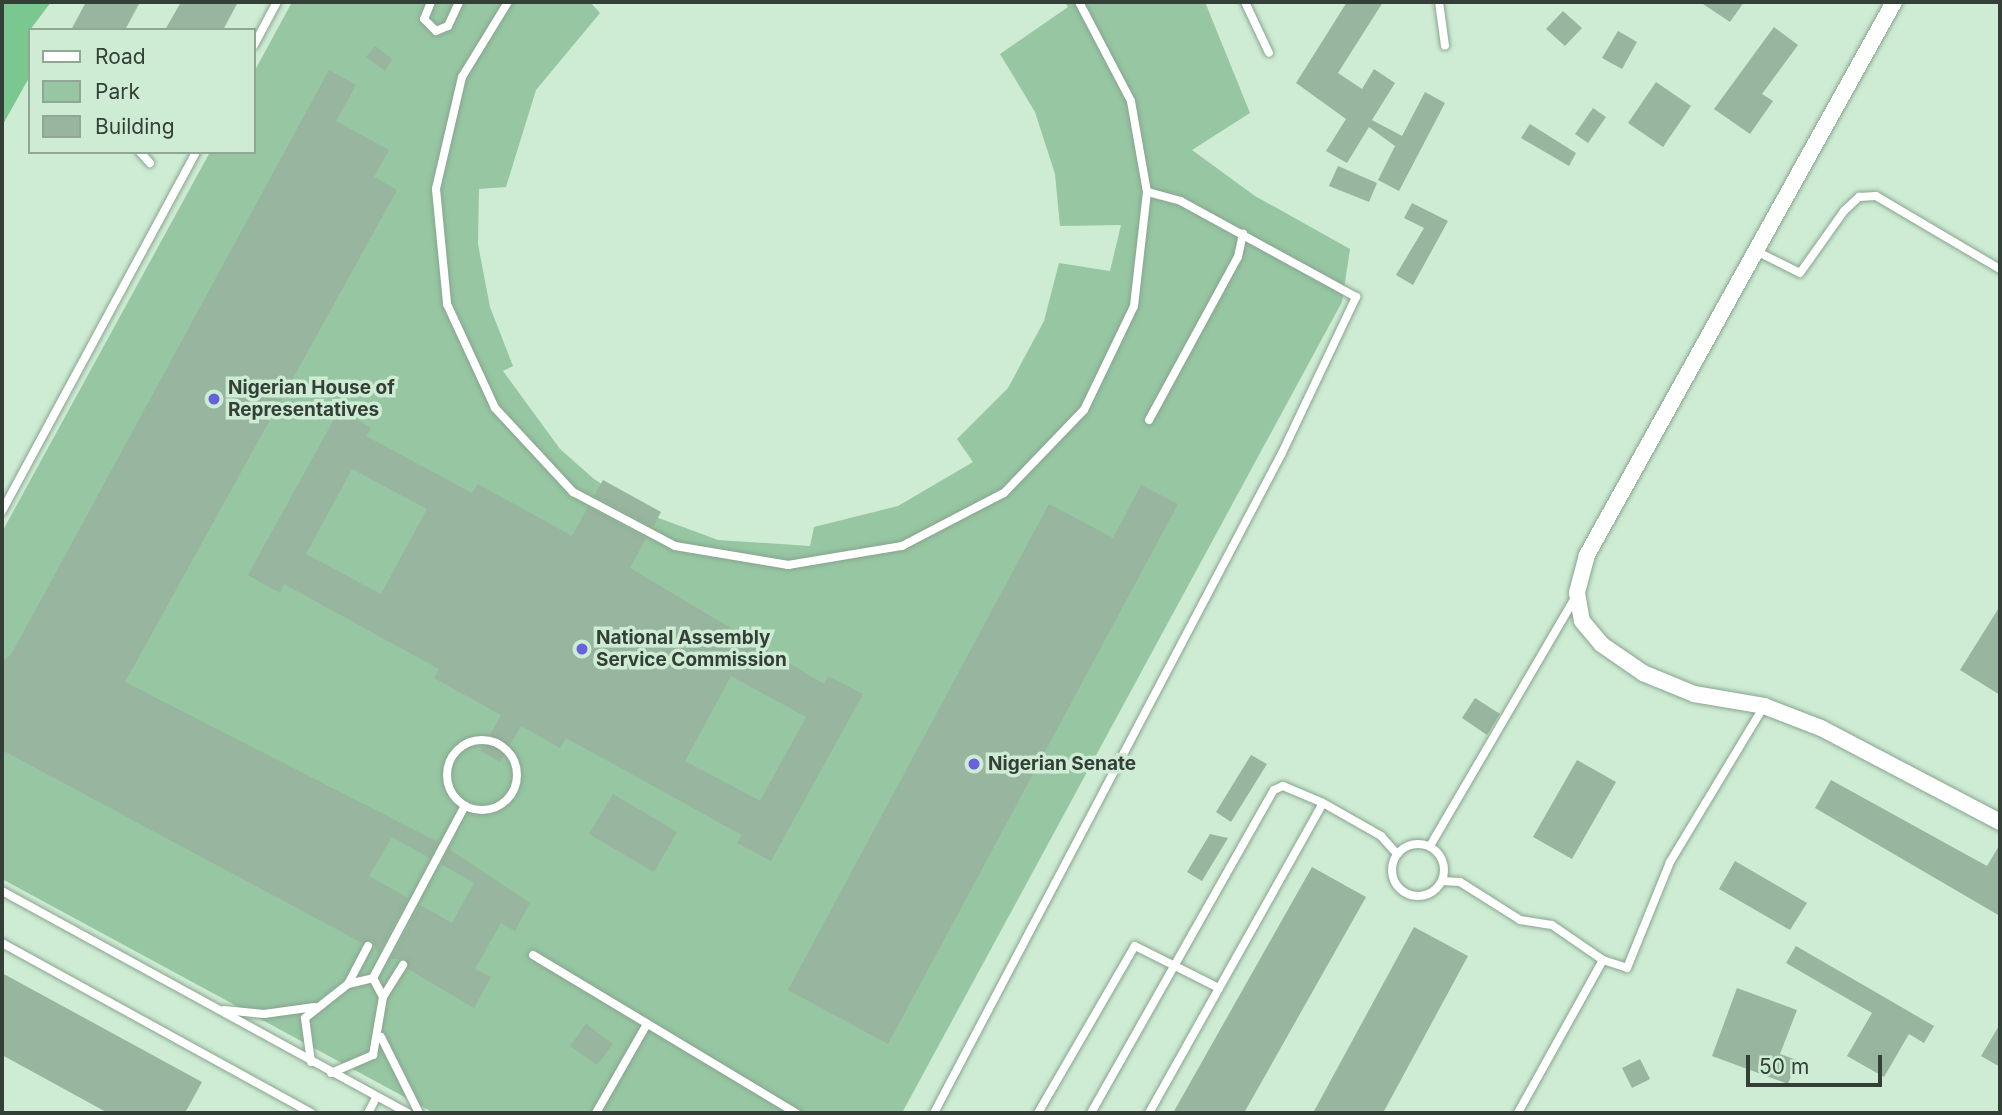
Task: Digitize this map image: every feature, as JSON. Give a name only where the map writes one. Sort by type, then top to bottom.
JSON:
[{"type":"street","points":[[1894,2],[1587,555],[1577,593],[1588,629],[1643,673],[1694,694],[1764,706],[1890,760],[2000,822]]},
{"type":"lane","points":[[256,41],[277,2]]},
{"type":"lane","points":[[431,2],[424,19],[436,31],[448,26],[459,2]]},
{"type":"lane","points":[[508,2],[461,77],[436,189],[447,304],[495,408],[573,492],[675,546],[788,565],[902,546],[1004,493],[1084,410],[1134,306],[1147,192],[1131,101],[1079,2]]},
{"type":"lane","points":[[1245,2],[1269,52]]},
{"type":"lane","points":[[1440,2],[1445,46]]},
{"type":"lane","points":[[142,154],[149,163]]},
{"type":"lane","points":[[2,511],[195,154]]},
{"type":"lane","points":[[934,1113],[1356,297],[1181,201],[1147,192]]},
{"type":"lane","points":[[1756,251],[1800,273],[1844,211],[1859,197],[1876,196],[2000,269]]},
{"type":"lane","points":[[1149,420],[1238,257],[1243,234]]},
{"type":"lane","points":[[1430,846],[1577,593]]},
{"type":"lane","points":[[1441,881],[1444,863],[1430,846],[1412,844],[1397,854],[1392,872],[1401,890],[1419,896],[1441,881],[1460,882],[1520,920],[1552,925],[1603,960],[1627,968],[1670,862],[1764,706]]},
{"type":"lane","points":[[478,739],[502,745],[516,764],[516,788],[500,806],[465,806],[447,779],[451,757],[478,739]]},
{"type":"lane","points":[[1091,1113],[1274,790],[1283,786],[1323,803],[1381,836],[1397,854]]},
{"type":"lane","points":[[1149,1113],[1323,803]]},
{"type":"lane","points":[[216,1009],[264,1014],[315,1007],[348,984],[373,978],[465,806]]},
{"type":"lane","points":[[2,891],[407,1113]]},
{"type":"lane","points":[[2,943],[311,1113]]},
{"type":"lane","points":[[348,984],[368,946]]},
{"type":"lane","points":[[1038,1113],[1130,949],[1143,946],[1219,988]]},
{"type":"lane","points":[[533,955],[796,1113]]},
{"type":"lane","points":[[1518,1113],[1603,960]]},
{"type":"lane","points":[[403,965],[383,997],[381,1037],[419,1113]]},
{"type":"lane","points":[[373,978],[383,997]]},
{"type":"lane","points":[[311,1062],[303,1030],[315,1007]]},
{"type":"lane","points":[[596,1113],[647,1024]]},
{"type":"lane","points":[[331,1073],[364,1062],[381,1037]]},
{"type":"lane","points":[[368,1113],[376,1098]]},
{"type":"green space","points":[[2,2],[51,2],[32,28],[28,28],[28,80],[2,126]]},
{"type":"green space","points":[[292,2],[590,2],[600,13],[536,90],[506,187],[479,189],[478,244],[490,307],[513,366],[503,371],[560,449],[594,479],[648,514],[718,540],[810,546],[814,527],[898,506],[973,462],[957,439],[1008,388],[1044,321],[1059,263],[1110,271],[1121,225],[1060,226],[1055,174],[1035,112],[1000,54],[1068,7],[1065,2],[1205,2],[1250,113],[1192,150],[1255,196],[1350,249],[1342,302],[902,1113],[434,1113],[2,879],[2,532],[209,154],[256,154],[256,68]]},
{"type":"building","points":[[86,2],[140,2],[126,28],[72,28]]},
{"type":"building","points":[[181,2],[238,2],[224,28],[166,28]]},
{"type":"building","points":[[1347,2],[1383,2],[1338,73],[1362,89],[1374,69],[1395,83],[1372,120],[1402,136],[1425,92],[1445,103],[1399,191],[1378,180],[1395,146],[1369,127],[1347,163],[1326,151],[1346,119],[1296,83]]},
{"type":"building","points":[[1700,2],[1744,2],[1730,22]]},
{"type":"building","points":[[1563,11],[1582,28],[1565,46],[1546,29]]},
{"type":"building","points":[[1774,27],[1798,45],[1762,94],[1773,101],[1750,134],[1714,109]]},
{"type":"building","points":[[1618,31],[1637,42],[1622,69],[1602,58]]},
{"type":"building","points":[[375,46],[392,59],[385,71],[366,57]]},
{"type":"building","name":"Nigerian House of Representatives","points":[[329,70],[356,85],[336,121],[389,150],[374,177],[397,190],[125,682],[438,842],[430,858],[392,837],[369,876],[408,898],[379,953],[372,941],[362,943],[2,750],[2,661],[11,655]]},
{"type":"building","points":[[1656,82],[1691,106],[1663,147],[1628,123]]},
{"type":"building","points":[[1593,108],[1606,117],[1588,143],[1575,134]]},
{"type":"building","points":[[1530,124],[1576,153],[1569,166],[1521,138]]},
{"type":"building","points":[[1338,166],[1377,183],[1369,202],[1329,186]]},
{"type":"building","points":[[1412,203],[1448,221],[1413,285],[1396,275],[1424,228],[1404,218]]},
{"type":"building","name":"National Assembly Service Commission","points":[[339,410],[371,428],[366,436],[472,493],[478,484],[572,536],[588,507],[646,538],[630,568],[824,684],[828,676],[863,694],[771,861],[737,843],[742,835],[566,738],[560,748],[521,726],[500,762],[481,751],[501,715],[434,678],[439,669],[284,584],[280,593],[248,575]],"holes":[[[352,469],[427,509],[381,594],[306,554]],[[731,676],[806,717],[760,801],[685,761]]]},
{"type":"building","points":[[603,480],[661,512],[653,527],[594,496]]},
{"type":"building","name":"Nigerian Senate","points":[[1141,485],[1178,504],[888,1044],[788,990],[1049,504],[1113,538]]},
{"type":"building","points":[[2000,606],[2000,695],[1960,670]]},
{"type":"building","points":[[1475,698],[1500,714],[1487,735],[1462,718]]},
{"type":"building","points":[[1251,755],[1267,764],[1231,822],[1216,812]]},
{"type":"building","points":[[1577,760],[1616,782],[1572,859],[1533,837]]},
{"type":"building","points":[[1831,780],[1987,866],[2000,844],[2000,916],[1815,808]]},
{"type":"building","points":[[613,794],[677,832],[654,872],[589,834]]},
{"type":"building","points":[[1210,834],[1228,838],[1202,881],[1187,872]]},
{"type":"building","points":[[449,849],[530,903],[515,931],[501,923],[475,969],[491,977],[474,1008],[408,969],[406,959],[391,959],[420,905],[452,923],[474,883],[441,864]]},
{"type":"building","points":[[1735,861],[1807,903],[1790,930],[1719,889]]},
{"type":"building","points":[[1312,867],[1366,897],[1244,1113],[1173,1113]]},
{"type":"building","points":[[1414,927],[1468,956],[1383,1113],[1313,1113]]},
{"type":"building","points":[[1796,946],[1934,1026],[1924,1043],[1909,1034],[1884,1077],[1847,1056],[1872,1013],[1786,963]]},
{"type":"building","points":[[2,973],[202,1082],[185,1113],[108,1113],[2,1055]]},
{"type":"building","points":[[1737,988],[1797,1010],[1780,1054],[1797,1060],[1788,1084],[1712,1056]]},
{"type":"building","points":[[586,1024],[613,1044],[597,1065],[570,1046]]},
{"type":"building","points":[[2000,1024],[2000,1067],[1981,1056]]},
{"type":"building","points":[[1640,1059],[1650,1079],[1632,1088],[1622,1068]]},
{"type":"place","name":"Nigerian House of Representatives","points":[[214,399]]},
{"type":"place","name":"National Assembly Service Commission","points":[[582,649]]},
{"type":"place","name":"Nigerian Senate","points":[[974,764]]}]
